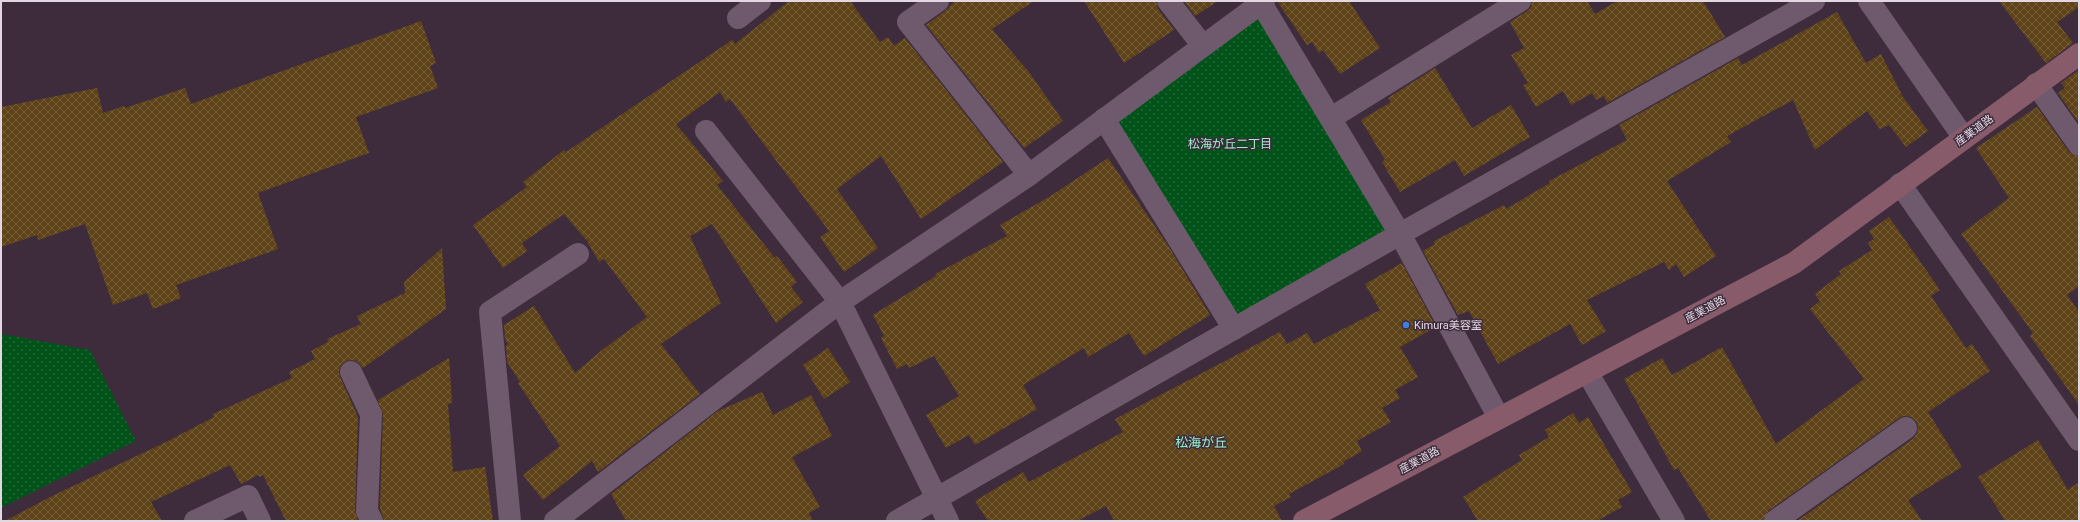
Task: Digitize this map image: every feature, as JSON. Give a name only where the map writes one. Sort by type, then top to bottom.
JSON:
[{"type":"street","points":[[738,18],[760,1]]},
{"type":"street","points":[[938,1],[908,22],[1029,175]]},
{"type":"street","points":[[1168,1],[1203,46]]},
{"type":"street","points":[[1331,118],[1520,1]]},
{"type":"street","points":[[897,521],[1234,328],[1814,1]]},
{"type":"street","points":[[1869,1],[1964,138]]},
{"type":"street","points":[[555,521],[840,302],[1029,175],[1262,2],[1400,234],[1499,418]]},
{"type":"street","name":"産業道路","points":[[1304,521],[1794,263],[2036,84],[2079,54]]},
{"type":"street","points":[[2036,84],[2079,145]]},
{"type":"street","points":[[1104,120],[1234,328]]},
{"type":"street","points":[[706,131],[840,302],[948,521]]},
{"type":"street","points":[[1900,184],[2079,440]]},
{"type":"street","points":[[510,521],[490,312],[578,254]]},
{"type":"street","points":[[351,372],[370,414],[367,511],[372,521]]},
{"type":"street","points":[[1587,372],[1674,521]]},
{"type":"street","points":[[1775,521],[1906,428]]},
{"type":"street","points":[[195,521],[248,496],[260,521]]},
{"type":"green space","points":[[1261,3],[1400,234],[1234,329],[1104,119]]},
{"type":"green space","points":[[1,334],[90,350],[136,441],[1,508]]},
{"type":"building","points":[[789,1],[850,1],[880,42],[888,37],[894,46],[905,38],[1003,162],[921,219],[881,156],[837,189],[878,248],[844,272],[820,237],[829,231],[730,99],[726,102],[720,92],[676,124],[723,181],[717,185],[775,258],[777,256],[797,282],[791,287],[803,302],[776,323],[712,224],[690,236],[721,303],[661,344],[700,394],[598,472],[592,461],[543,500],[523,475],[560,446],[518,383],[520,382],[507,362],[506,346],[508,344],[505,339],[504,325],[534,306],[575,373],[602,350],[647,317],[604,259],[599,262],[587,241],[564,214],[522,243],[527,251],[503,268],[473,225],[527,187],[523,182],[564,150],[566,152],[732,40],[735,44]]},
{"type":"building","points":[[955,1],[1034,1],[992,29],[1029,72],[1063,121],[1024,148],[926,25],[945,11]]},
{"type":"building","points":[[1084,1],[1156,1],[1158,9],[1174,30],[1124,63]]},
{"type":"building","points":[[1184,1],[1218,1],[1195,16]]},
{"type":"building","points":[[1277,1],[1349,1],[1380,48],[1340,74],[1323,50],[1319,53],[1312,42],[1307,45]]},
{"type":"building","points":[[1532,1],[1587,1],[1595,14],[1617,1],[1703,1],[1725,37],[1607,103],[1604,96],[1596,100],[1592,93],[1571,105],[1563,91],[1536,107],[1523,85],[1528,83],[1511,55],[1524,48],[1510,22],[1527,11],[1531,7]]},
{"type":"building","points":[[1999,1],[2079,1],[2079,7],[2057,22],[2073,43],[2046,63]]},
{"type":"building","points":[[1837,12],[1866,63],[1881,54],[1903,97],[1928,131],[1906,147],[1889,125],[1880,129],[1867,111],[1815,150],[1793,100],[1727,136],[1731,142],[1667,181],[1716,256],[1684,277],[1676,264],[1669,270],[1664,262],[1587,300],[1606,331],[1582,345],[1570,324],[1498,364],[1469,311],[1458,315],[1423,251],[1435,244],[1434,241],[1504,205],[1506,209],[1550,183],[1549,181],[1627,140],[1619,125],[1738,58],[1742,65]]},
{"type":"building","points":[[421,21],[436,63],[430,66],[438,88],[356,117],[369,153],[258,193],[278,249],[176,285],[181,298],[153,309],[147,293],[113,305],[85,224],[38,240],[37,235],[1,247],[1,107],[97,88],[103,113],[124,106],[125,108],[185,88],[191,104]]},
{"type":"building","points":[[1435,68],[1472,128],[1511,105],[1530,137],[1464,176],[1455,160],[1400,192],[1382,162],[1385,160],[1361,120],[1391,102],[1388,98]]},
{"type":"building","points":[[2079,70],[2079,123],[2058,93],[2065,88],[2061,83]]},
{"type":"building","points":[[2037,107],[2069,152],[2079,157],[2079,286],[2067,295],[2079,312],[2079,405],[2030,336],[2033,333],[1961,234],[2009,198],[1976,148]]},
{"type":"building","points":[[1108,158],[1169,247],[1210,315],[1144,356],[1129,333],[1088,357],[1084,348],[1023,385],[1037,409],[975,445],[969,435],[946,448],[926,415],[959,396],[934,356],[909,368],[907,364],[897,369],[881,338],[884,336],[873,315],[936,276],[935,274],[1007,236],[1000,225],[1049,197]]},
{"type":"building","points":[[1889,217],[1940,290],[1931,296],[1966,348],[1972,344],[1990,371],[1928,412],[1962,467],[1908,500],[1922,521],[1797,521],[1914,438],[1917,433],[1918,426],[1916,421],[1911,417],[1904,416],[1899,418],[1768,511],[1763,521],[1711,521],[1678,468],[1674,470],[1624,379],[1662,358],[1672,375],[1722,347],[1776,444],[1864,379],[1810,309],[1820,301],[1815,294],[1841,274],[1839,271],[1872,250],[1868,243],[1874,239],[1869,231]]},
{"type":"building","points":[[442,248],[446,309],[363,368],[358,362],[352,360],[346,361],[341,365],[339,371],[340,377],[358,417],[355,510],[358,521],[286,521],[263,475],[260,477],[258,475],[241,484],[230,465],[151,502],[162,521],[5,521],[52,496],[164,443],[214,417],[213,414],[292,378],[289,372],[315,359],[311,351],[328,342],[327,339],[361,324],[357,316],[405,293],[404,282]]},
{"type":"building","points":[[1402,263],[1436,327],[1400,347],[1418,377],[1395,390],[1400,398],[1382,408],[1391,422],[1357,441],[1362,451],[1343,462],[1344,464],[1289,494],[1291,497],[1274,506],[1282,521],[1114,521],[1106,506],[1077,521],[988,521],[975,501],[1023,472],[1029,482],[1123,432],[1115,419],[1280,332],[1287,344],[1307,333],[1314,344],[1380,310],[1365,284]]},
{"type":"building","points":[[828,348],[850,382],[824,399],[803,365]]},
{"type":"building","points":[[449,358],[452,403],[448,404],[453,472],[485,467],[493,521],[384,521],[380,508],[383,415],[377,398],[378,400]]},
{"type":"building","points":[[762,392],[773,415],[811,395],[832,436],[792,457],[820,507],[809,513],[813,521],[626,521],[611,494],[718,411]]},
{"type":"building","points":[[1573,413],[1579,423],[1588,417],[1632,492],[1618,500],[1622,507],[1597,521],[1478,521],[1463,497],[1522,460],[1519,455],[1549,437],[1545,430]]},
{"type":"building","points":[[2038,440],[2068,490],[2079,482],[2079,521],[2005,521],[1978,477]]},
{"type":"place","name":"Kimura美容室","points":[[1406,325]]},
{"type":"district","name":"松海が丘二丁目","points":[[1230,144]]},
{"type":"district","name":"松海が丘","points":[[1201,442]]}]
